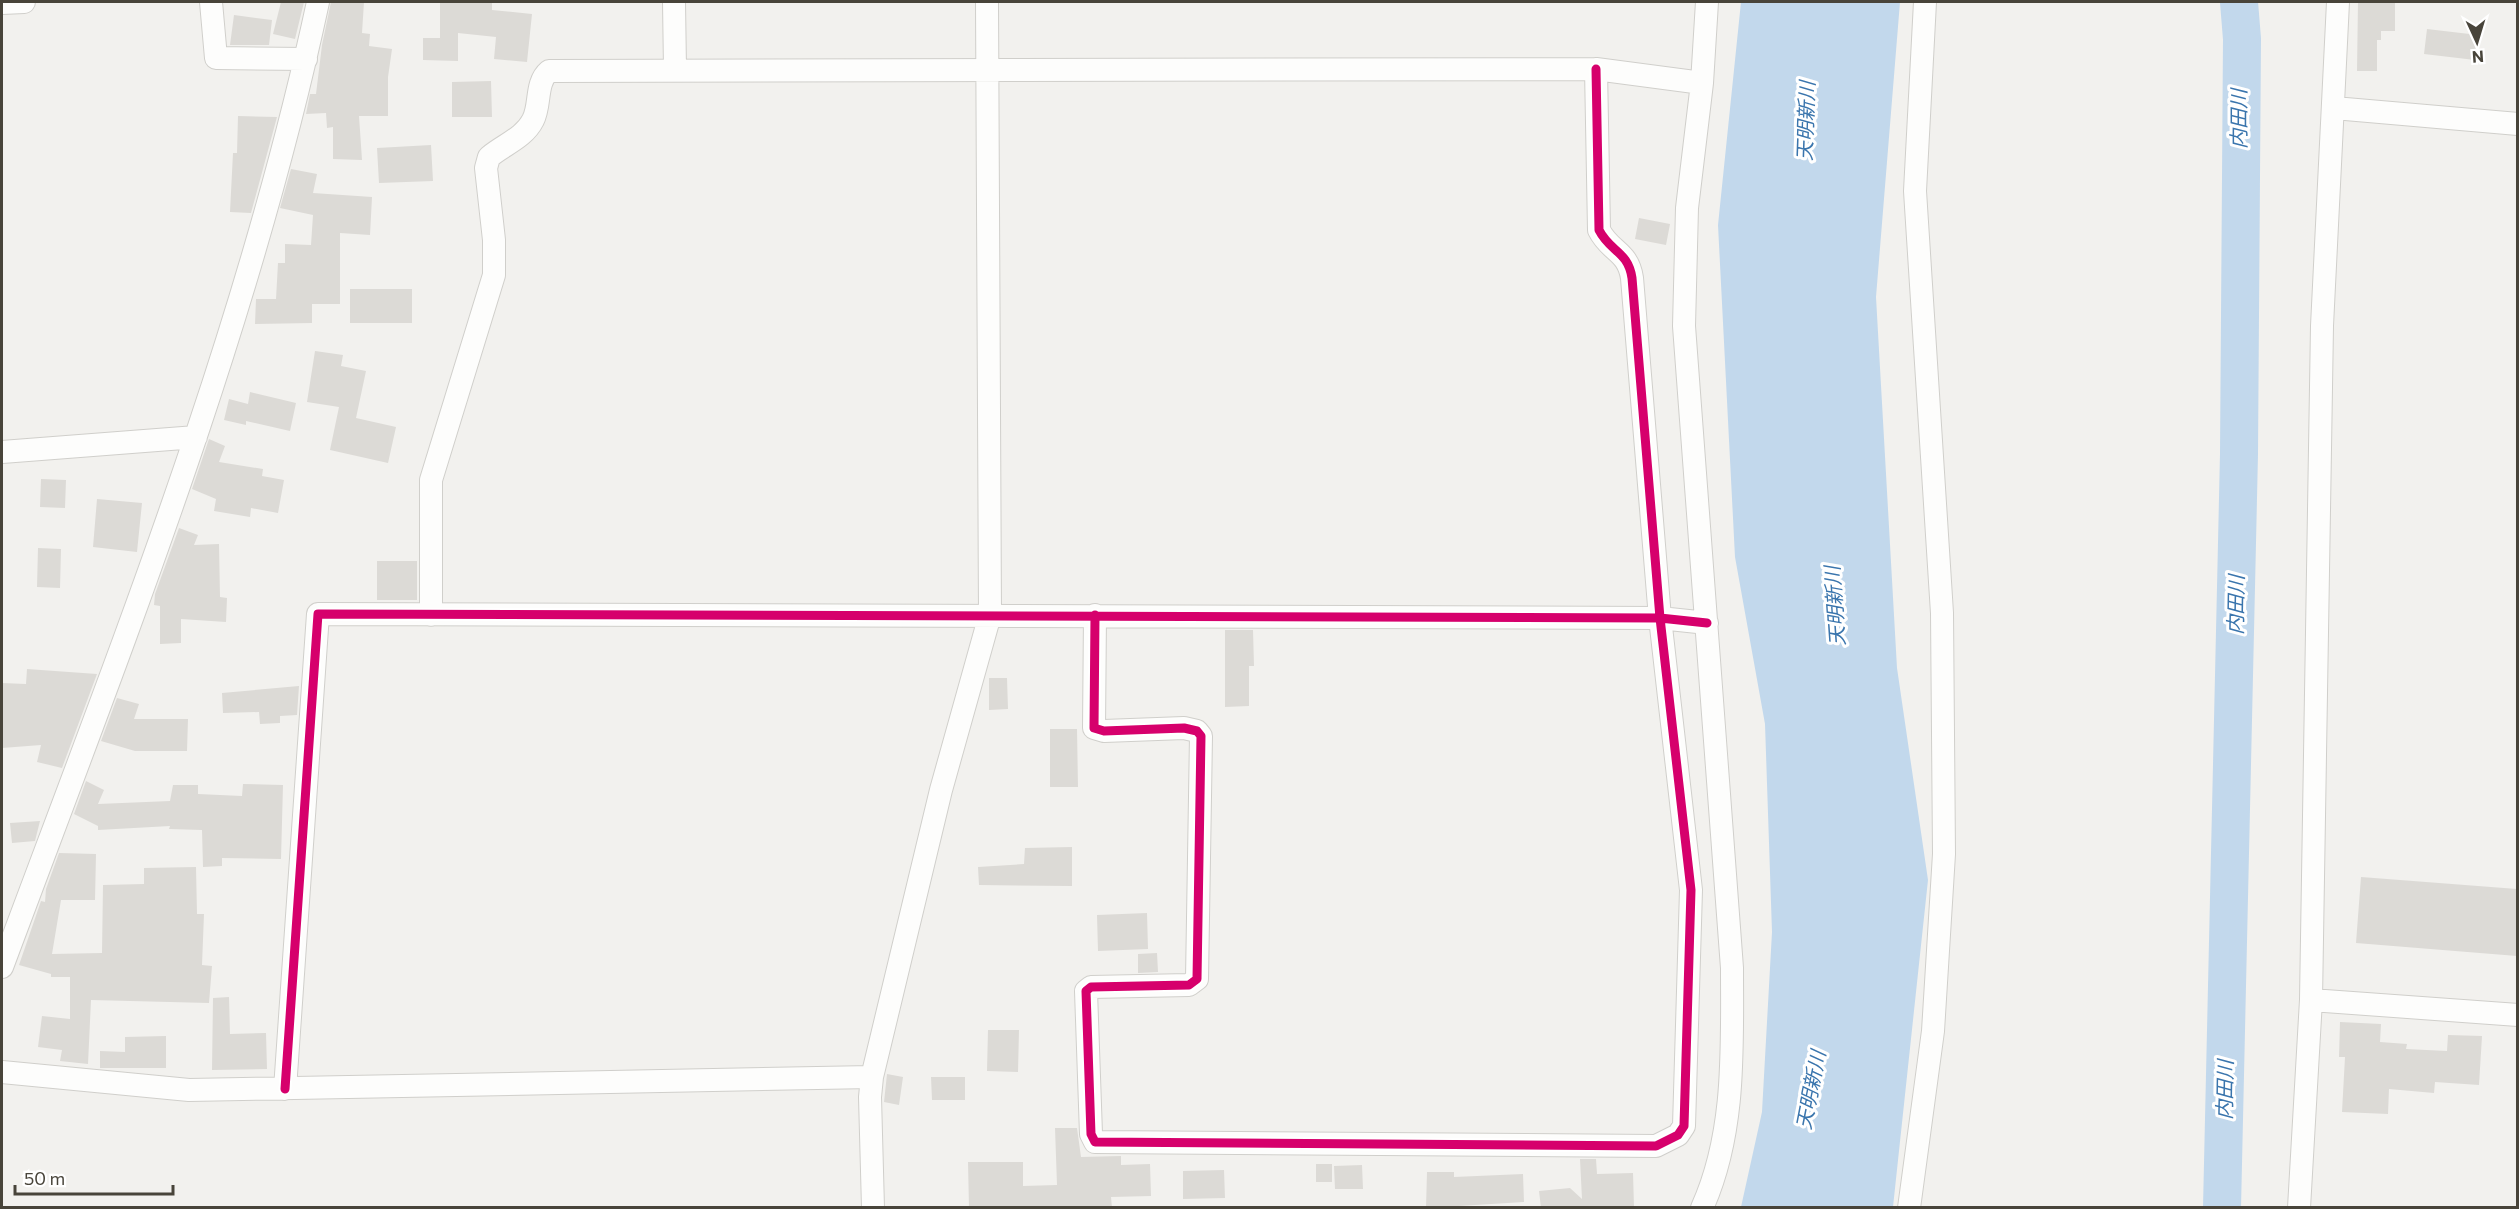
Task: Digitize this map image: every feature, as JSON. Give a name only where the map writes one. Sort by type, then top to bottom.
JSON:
[{"type":"street","points":[[2,3],[24,2]]},
{"type":"street","points":[[211,2],[216,58],[306,59]]},
{"type":"street","points":[[2,966],[196,437],[273,195],[318,2]]},
{"type":"street","points":[[674,2],[675,69]]},
{"type":"street","points":[[873,1208],[870,1097],[872,1077],[940,790],[990,615],[987,2]]},
{"type":"street","points":[[1702,1208],[1710,1190],[1724,1136],[1732,1072],[1732,968],[1707,623],[1701,588],[1684,326],[1687,208],[1702,83],[1707,2]]},
{"type":"street","points":[[1909,1208],[1933,1030],[1944,854],[1942,613],[1915,190],[1925,2]]},
{"type":"street","points":[[2299,1208],[2311,1000],[2322,326],[2338,2]]},
{"type":"street","points":[[431,615],[431,480],[494,275],[494,240],[486,168],[489,157],[522,134],[534,119],[542,80],[549,70],[1596,69],[1702,83]]},
{"type":"street","points":[[1095,615],[1094,728],[1104,731],[1184,728],[1197,731],[1201,736],[1197,979],[1189,986],[1091,987],[1086,991],[1091,1134],[1095,1142],[1104,1144],[1355,1142],[1656,1146],[1678,1135],[1684,1126],[1691,890],[1660,618],[1630,266],[1625,256],[1603,237],[1599,230],[1596,69]]},
{"type":"street","points":[[2334,108],[2517,124]]},
{"type":"street","points":[[2,452],[196,437]]},
{"type":"street","points":[[285,1089],[318,614],[1660,618],[1707,623]]},
{"type":"street","points":[[2311,1000],[2517,1016]]},
{"type":"street","points":[[2,1072],[189,1090],[872,1077]]},
{"type":"water","name":"天明新川","points":[[1741,2],[1900,2],[1876,297],[1897,668],[1928,880],[1893,1207],[1741,1207],[1762,1112],[1772,932],[1765,724],[1735,557],[1718,225]]},
{"type":"building","points":[[281,2],[304,2],[295,39],[273,34]]},
{"type":"building","points":[[331,2],[364,2],[362,33],[370,34],[369,46],[392,49],[388,77],[388,116],[359,116],[362,160],[333,159],[333,127],[327,128],[326,113],[306,114],[310,94],[316,94],[322,45]]},
{"type":"building","points":[[440,2],[492,2],[492,10],[532,14],[527,62],[494,59],[496,37],[458,33],[458,61],[423,60],[423,38],[440,38]]},
{"type":"building","points":[[2358,2],[2395,3],[2395,31],[2381,31],[2381,40],[2377,40],[2377,71],[2357,71]]},
{"type":"building","points":[[234,15],[272,20],[269,45],[230,45]]},
{"type":"building","points":[[2427,29],[2478,35],[2475,60],[2424,54]]},
{"type":"building","points":[[491,81],[492,117],[452,117],[452,82]]},
{"type":"building","points":[[238,116],[277,117],[251,213],[230,212],[233,153],[237,153]]},
{"type":"building","points":[[431,145],[433,181],[379,183],[377,148]]},
{"type":"building","points":[[291,169],[317,174],[313,193],[372,197],[370,235],[340,233],[340,304],[312,304],[312,323],[255,324],[256,299],[276,299],[278,263],[285,263],[285,244],[311,245],[313,215],[280,208]]},
{"type":"building","points":[[1639,218],[1670,224],[1666,245],[1635,239]]},
{"type":"building","points":[[350,289],[412,289],[412,323],[350,323]]},
{"type":"building","points":[[315,351],[343,355],[341,366],[366,371],[356,418],[396,427],[388,463],[330,450],[339,407],[307,402]]},
{"type":"building","points":[[250,392],[296,403],[290,431],[246,421],[246,425],[224,420],[229,399],[248,404]]},
{"type":"building","points":[[209,439],[225,446],[219,462],[263,469],[262,476],[284,480],[278,513],[251,508],[250,517],[214,511],[216,499],[192,489]]},
{"type":"building","points":[[41,479],[66,480],[65,508],[40,507]]},
{"type":"building","points":[[97,499],[142,503],[137,552],[93,547]]},
{"type":"building","points":[[179,528],[198,535],[194,545],[219,544],[220,597],[227,598],[226,622],[181,619],[181,643],[160,644],[160,606],[154,605],[155,594]]},
{"type":"building","points":[[38,548],[61,549],[60,588],[37,587]]},
{"type":"building","points":[[377,561],[417,561],[417,600],[377,600]]},
{"type":"building","points":[[1225,630],[1253,630],[1254,666],[1249,666],[1249,706],[1225,707]]},
{"type":"building","points":[[27,669],[97,674],[62,768],[37,762],[41,745],[2,748],[2,683],[26,684]]},
{"type":"building","points":[[989,678],[1007,678],[1008,709],[989,710]]},
{"type":"building","points":[[299,686],[297,715],[280,716],[280,723],[260,724],[259,712],[223,713],[222,693]]},
{"type":"building","points":[[117,698],[139,704],[134,719],[188,719],[187,751],[135,751],[101,741]]},
{"type":"building","points":[[1050,729],[1077,729],[1078,787],[1050,787]]},
{"type":"building","points":[[86,781],[104,790],[98,804],[170,801],[173,785],[198,785],[198,794],[242,796],[243,784],[283,785],[281,859],[222,858],[222,866],[203,867],[202,830],[169,829],[170,826],[98,830],[98,826],[74,814]]},
{"type":"building","points":[[40,821],[35,841],[12,843],[10,823]]},
{"type":"building","points":[[1072,847],[1072,886],[979,885],[978,867],[1024,864],[1025,848]]},
{"type":"building","points":[[59,853],[96,854],[95,900],[61,900],[52,954],[102,953],[103,885],[144,884],[144,868],[196,867],[197,914],[204,914],[202,965],[212,966],[209,1003],[91,1000],[88,1064],[60,1061],[62,1050],[38,1047],[42,1016],[70,1019],[70,977],[51,977],[51,974],[19,965],[41,901],[45,902],[46,889]]},
{"type":"building","points":[[2361,877],[2517,889],[2517,956],[2356,943]]},
{"type":"building","points":[[1147,913],[1148,949],[1098,951],[1097,915]]},
{"type":"building","points":[[1157,953],[1158,972],[1138,973],[1138,954]]},
{"type":"building","points":[[229,997],[230,1034],[266,1033],[267,1069],[212,1070],[213,998]]},
{"type":"building","points":[[2340,1022],[2381,1024],[2380,1042],[2407,1044],[2406,1049],[2447,1051],[2448,1035],[2482,1036],[2479,1085],[2435,1082],[2434,1093],[2389,1089],[2388,1114],[2342,1112],[2345,1057],[2339,1057]]},
{"type":"building","points":[[988,1030],[1019,1030],[1018,1072],[987,1071]]},
{"type":"building","points":[[166,1036],[166,1068],[100,1068],[100,1051],[125,1052],[125,1037]]},
{"type":"building","points":[[887,1074],[903,1077],[899,1105],[884,1102]]},
{"type":"building","points":[[931,1077],[965,1077],[965,1100],[932,1100]]},
{"type":"building","points":[[1055,1128],[1077,1128],[1081,1157],[1121,1156],[1121,1165],[1150,1164],[1151,1196],[1111,1197],[1112,1208],[969,1208],[968,1162],[1023,1162],[1023,1186],[1057,1185]]},
{"type":"building","points":[[1580,1159],[1596,1159],[1597,1174],[1633,1173],[1634,1207],[1541,1208],[1539,1191],[1570,1188],[1582,1199]]},
{"type":"building","points":[[1316,1164],[1332,1164],[1332,1182],[1316,1182]]},
{"type":"building","points":[[1362,1165],[1363,1189],[1335,1189],[1334,1166]]},
{"type":"building","points":[[1224,1170],[1225,1198],[1183,1199],[1183,1171]]},
{"type":"building","points":[[1427,1172],[1454,1172],[1454,1177],[1523,1174],[1524,1202],[1426,1208]]},
{"type":"waterway","name":"内田川","points":[[2222,1208],[2239,454],[2242,39],[2239,2]]},
{"type":"cycle path","points":[[1095,615],[1094,728],[1104,731],[1184,728],[1197,731],[1201,736],[1197,979],[1189,985],[1091,987],[1086,991],[1091,1134],[1095,1142],[1656,1146],[1678,1135],[1684,1126],[1691,890],[1660,618],[1632,278],[1627,262],[1599,230],[1596,69]]},
{"type":"cycle path","points":[[285,1089],[318,614],[1660,618],[1707,623]]}]
